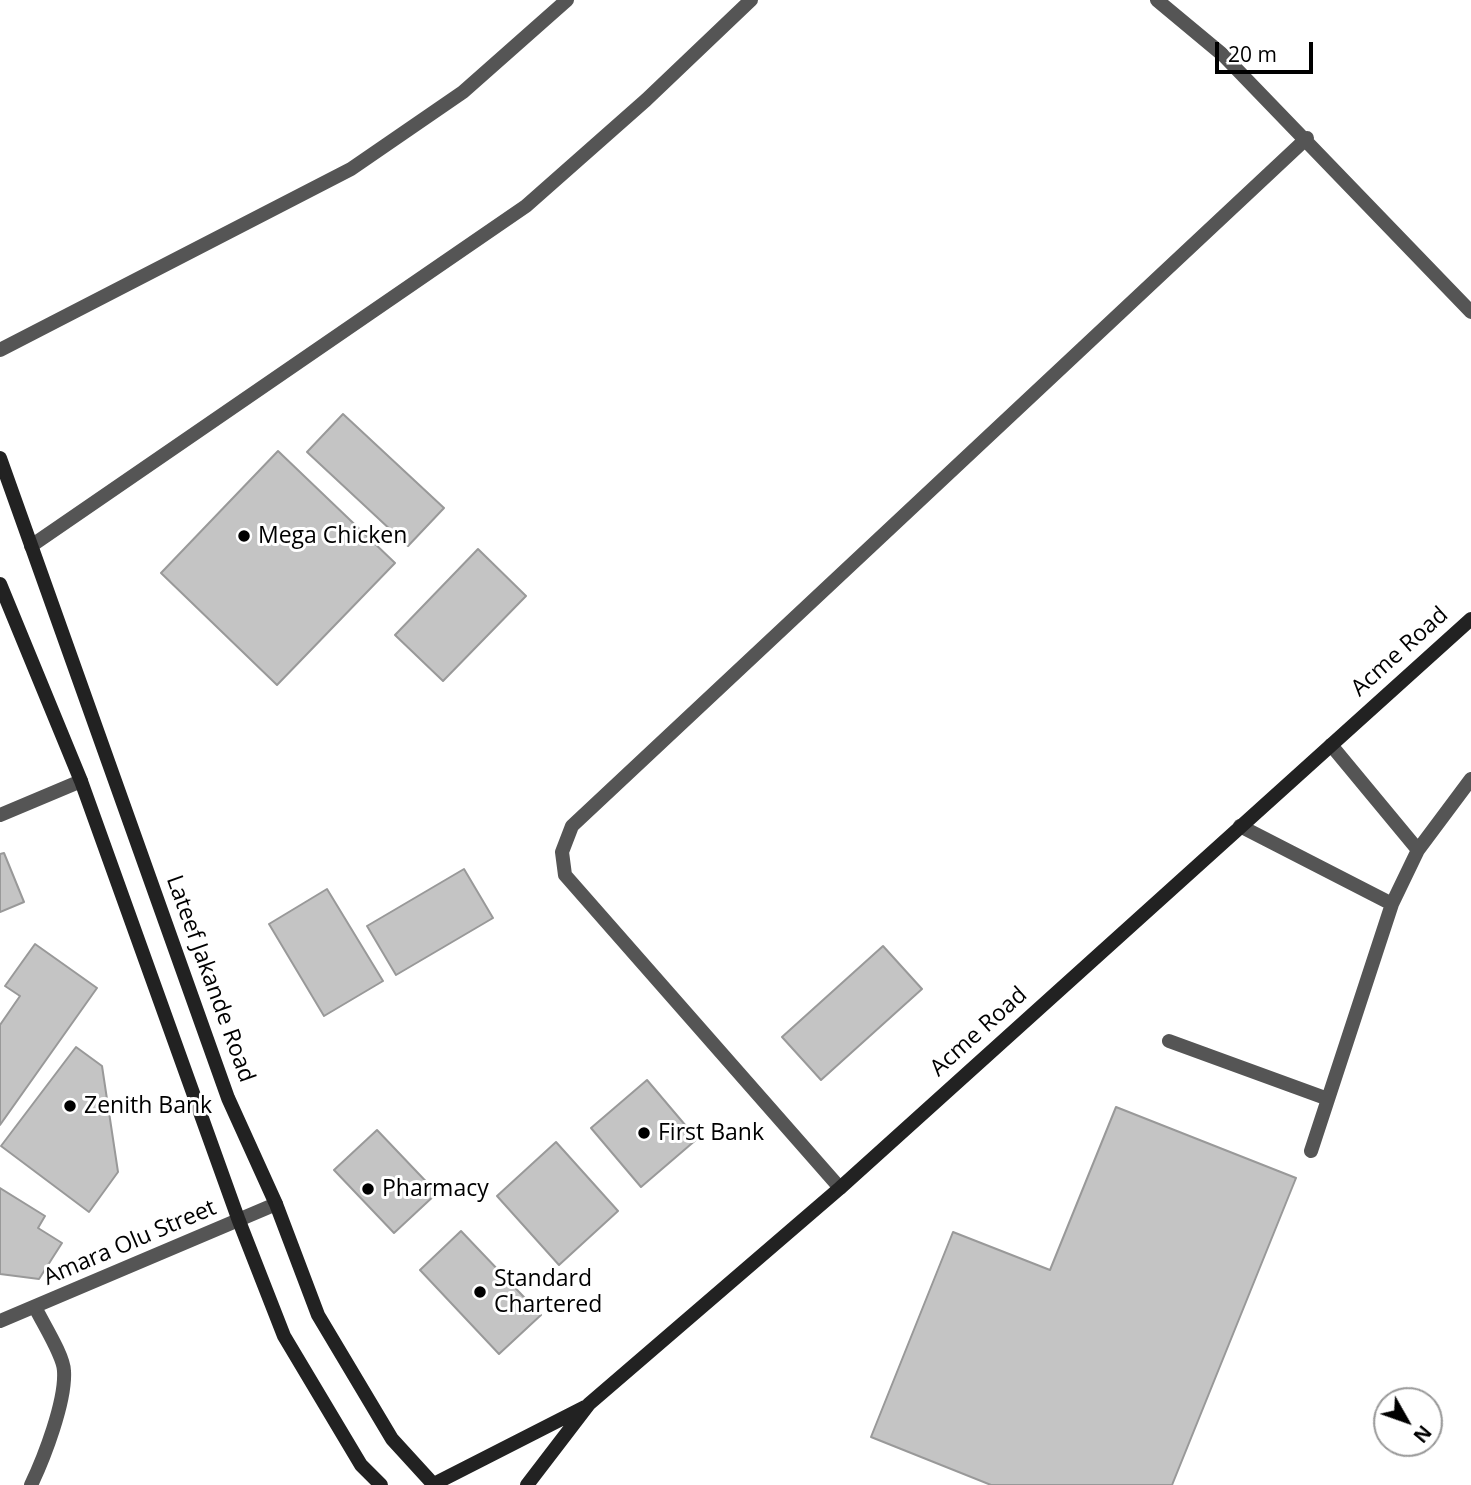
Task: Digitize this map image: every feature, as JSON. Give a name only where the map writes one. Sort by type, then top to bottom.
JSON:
[{"type":"main road","name":"Lateef Jakande Road","points":[[0,458],[228,1098],[276,1204],[318,1315],[392,1439],[433,1485]]},
{"type":"main road","points":[[0,584],[81,781],[239,1221],[284,1336],[361,1465],[381,1485]]},
{"type":"main road","name":"Acme Road","points":[[527,1485],[589,1404],[840,1188],[1471,619]]},
{"type":"main road","points":[[433,1485],[589,1404]]},
{"type":"street","points":[[0,351],[351,169],[463,92],[566,0]]},
{"type":"street","points":[[31,546],[526,206],[646,100],[751,0]]},
{"type":"street","points":[[1157,0],[1223,55],[1307,138],[1471,312]]},
{"type":"street","points":[[840,1188],[565,875],[562,852],[572,826],[1307,138]]},
{"type":"street","points":[[1331,745],[1419,850]]},
{"type":"street","points":[[1311,1151],[1392,904],[1419,850],[1471,779]]},
{"type":"street","points":[[0,815],[81,781]]},
{"type":"street","points":[[1240,826],[1392,904]]},
{"type":"street","points":[[1169,1041],[1328,1099]]},
{"type":"street","name":"Amara Olu Street","points":[[0,1321],[276,1204]]},
{"type":"street","points":[[31,1485],[43,1460],[65,1370],[35,1307]]},
{"type":"building","points":[[343,414],[444,508],[408,546],[307,452]]},
{"type":"building","points":[[278,451],[395,563],[277,685],[161,573]]},
{"type":"building","points":[[478,549],[526,596],[443,681],[395,635]]},
{"type":"building","points":[[4,853],[24,902],[0,912],[0,854]]},
{"type":"building","points":[[464,869],[493,918],[396,975],[367,926]]},
{"type":"building","points":[[327,889],[383,981],[324,1016],[269,924]]},
{"type":"building","points":[[35,944],[97,988],[0,1125],[0,1025],[20,996],[5,986]]},
{"type":"building","points":[[883,946],[922,989],[821,1080],[782,1037]]},
{"type":"building","name":"Zenith Bank","points":[[76,1047],[102,1066],[118,1172],[89,1212],[1,1146]]},
{"type":"building","name":"First Bank","points":[[647,1080],[697,1139],[641,1187],[591,1128]]},
{"type":"building","points":[[1116,1107],[1296,1178],[1172,1485],[991,1485],[871,1437],[953,1232],[1050,1270]]},
{"type":"building","points":[[377,1130],[437,1193],[394,1233],[334,1170]]},
{"type":"building","points":[[556,1142],[618,1211],[559,1265],[497,1196]]},
{"type":"building","points":[[0,1188],[45,1216],[38,1228],[62,1243],[39,1279],[0,1274]]},
{"type":"building","name":"Standard Chartered","points":[[461,1231],[541,1315],[499,1354],[420,1270]]},
{"type":"place","name":"Mega Chicken","points":[[244,536]]},
{"type":"place","name":"Zenith Bank","points":[[70,1106]]},
{"type":"place","name":"First Bank","points":[[644,1133]]},
{"type":"place","name":"Pharmacy","points":[[368,1189]]},
{"type":"place","name":"Standard Chartered","points":[[480,1292]]}]
